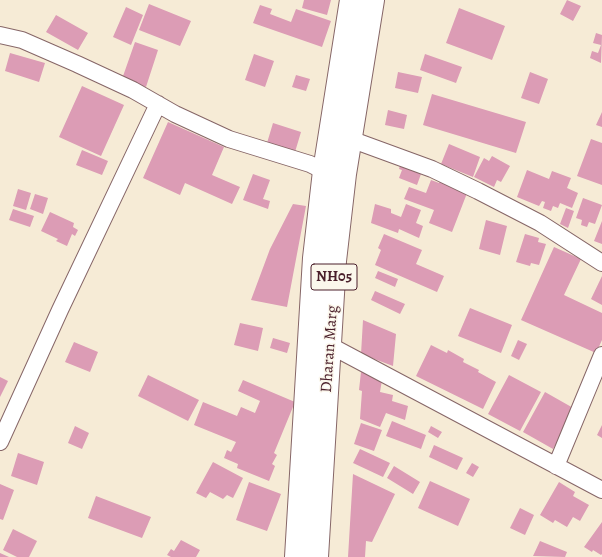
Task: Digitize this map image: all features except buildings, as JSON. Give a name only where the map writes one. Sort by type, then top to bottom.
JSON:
[{"type":"main road","name":"Dharan Marg","points":[[296,557],[314,258],[324,171],[351,0]]},
{"type":"main road","name":"Dharan Marg","points":[[317,557],[335,261],[350,139],[373,0]]},
{"type":"street","points":[[0,35],[22,40],[133,90],[175,114],[229,139],[310,164],[324,171]]},
{"type":"street","points":[[0,442],[7,411],[158,104]]},
{"type":"street","points":[[350,139],[432,169],[478,191],[540,224],[602,262]]},
{"type":"street","points":[[331,346],[602,490]]},
{"type":"street","points":[[556,466],[602,354]]}]
